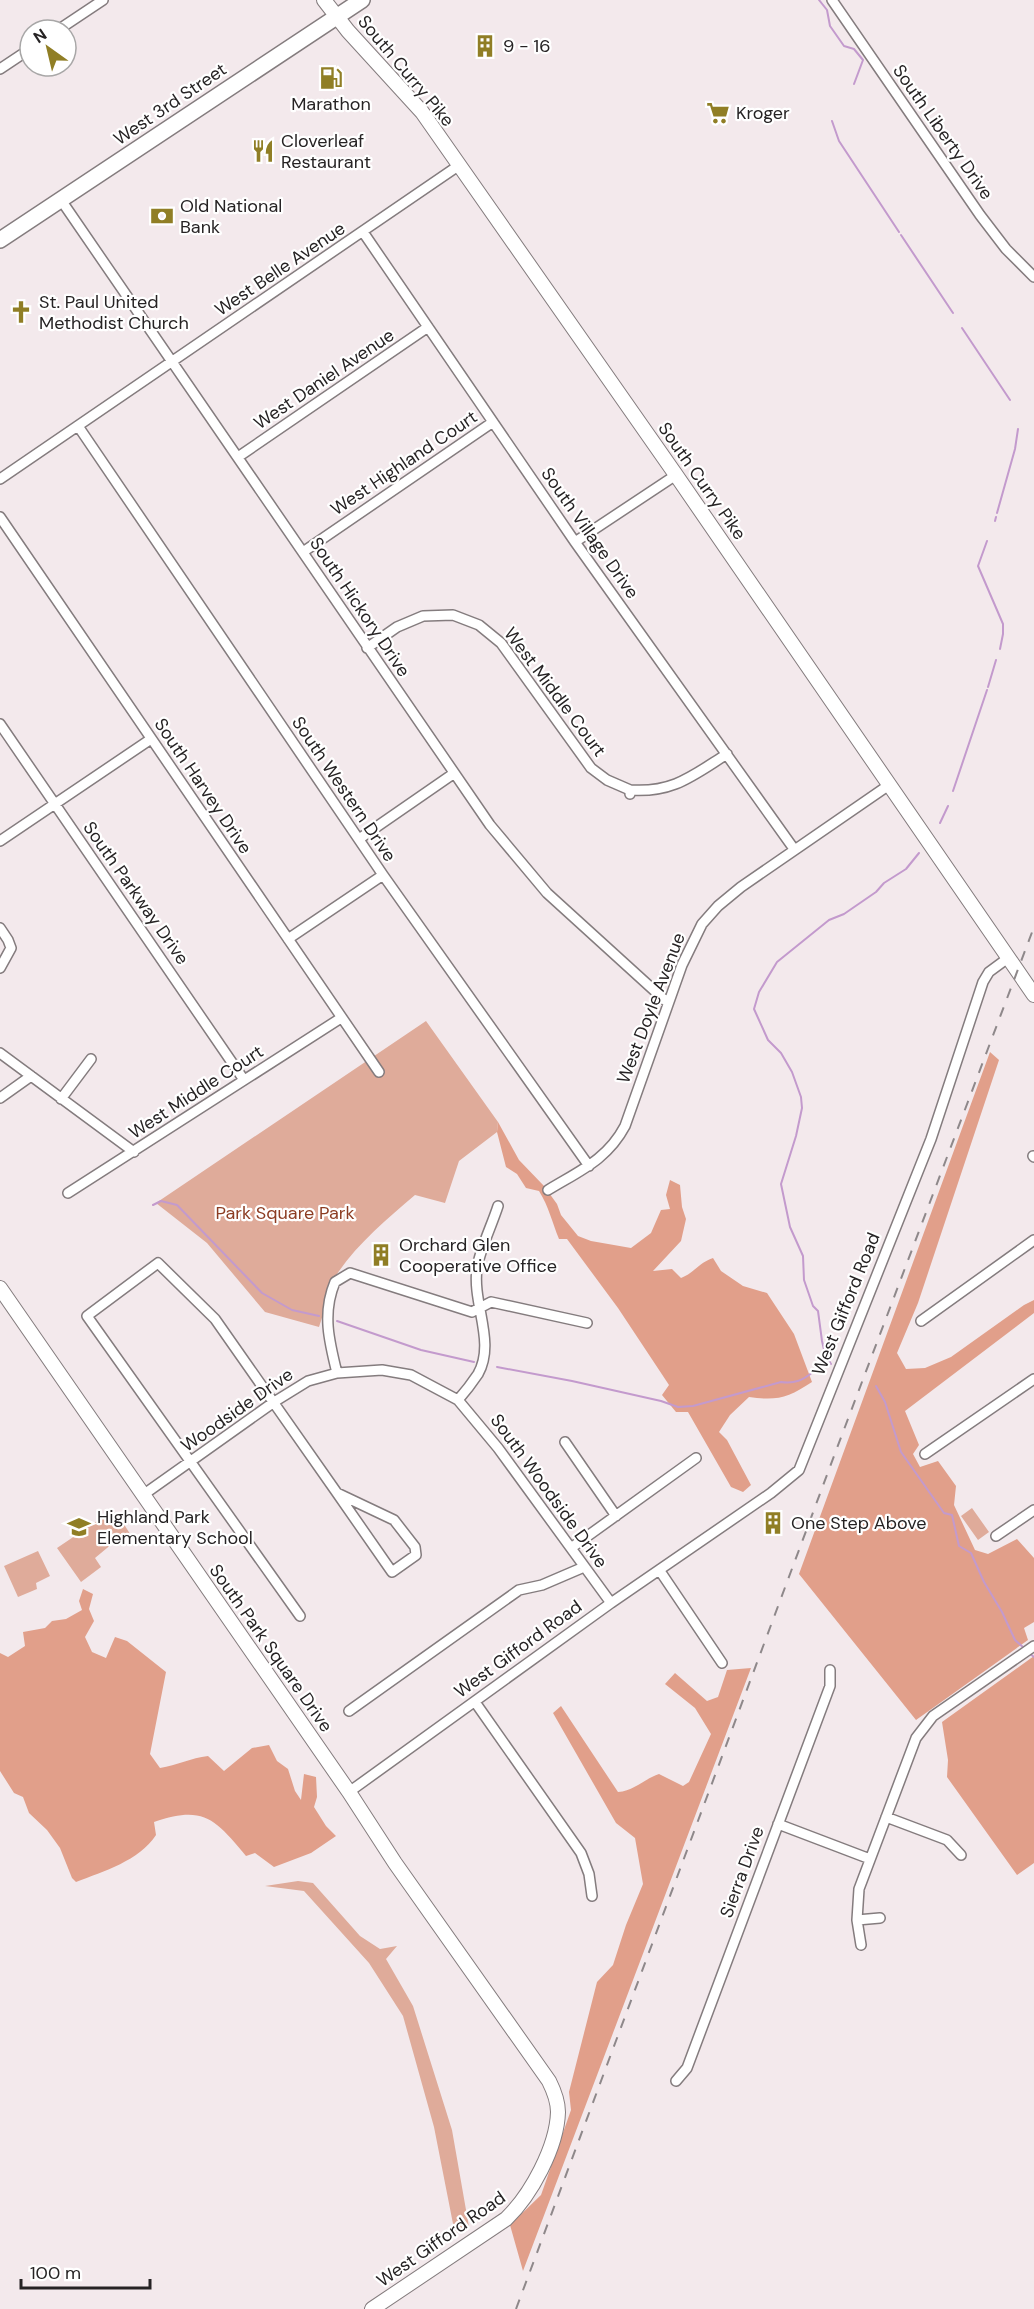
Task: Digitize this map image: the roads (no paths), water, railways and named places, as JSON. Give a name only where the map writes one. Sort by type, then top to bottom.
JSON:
[{"type":"main road","name":"West 3rd Street","points":[[2,235],[61,200],[362,0]]},
{"type":"street","points":[[76,18],[103,0]]},
{"type":"street","name":"South Curry Pike","points":[[324,0],[336,17],[422,112],[676,475],[1034,995]]},
{"type":"street","name":"South Liberty Drive","points":[[832,0],[981,215],[1006,249],[1034,277]]},
{"type":"street","points":[[0,69],[18,57]]},
{"type":"street","name":"West Belle Avenue","points":[[0,480],[458,166]]},
{"type":"street","name":"South Hickory Drive","points":[[61,200],[490,825],[536,880],[668,1003]]},
{"type":"street","name":"South Village Drive","points":[[363,232],[575,543],[794,849]]},
{"type":"street","name":"West Daniel Avenue","points":[[238,457],[428,327]]},
{"type":"street","name":"West Highland Court","points":[[303,552],[493,422]]},
{"type":"street","name":"South Western Drive","points":[[78,426],[383,876],[589,1166]]},
{"type":"street","points":[[575,543],[676,475]]},
{"type":"street","name":"South Harvey Drive","points":[[0,517],[379,1072]]},
{"type":"street","name":"West Middle Court","points":[[367,648],[397,627],[415,618],[453,614],[471,620],[493,634],[588,765],[608,780],[630,792],[663,790],[683,782],[727,754]]},
{"type":"street","name":"South Parkway Drive","points":[[0,724],[244,1080]]},
{"type":"street","points":[[0,841],[151,739]]},
{"type":"street","points":[[359,839],[453,774]]},
{"type":"street","name":"West Doyle Avenue","points":[[548,1190],[589,1166],[614,1145],[625,1126],[692,941],[710,914],[728,896],[889,785]]},
{"type":"street","points":[[288,939],[383,876]]},
{"type":"street","points":[[0,928],[11,948],[0,968]]},
{"type":"street","name":"West Gifford Road","points":[[372,2309],[506,2219],[534,2185],[554,2134],[558,2111],[554,2091],[549,2081],[394,1863],[349,1792],[611,1604],[771,1493],[799,1470],[931,1139],[983,982],[989,972],[1008,958]]},
{"type":"street","name":"West Middle Court","points":[[68,1193],[341,1018]]},
{"type":"street","points":[[0,1053],[134,1152]]},
{"type":"street","points":[[61,1099],[91,1059]]},
{"type":"street","points":[[0,1098],[31,1076]]},
{"type":"street","points":[[458,1400],[478,1373],[484,1356],[486,1336],[478,1308],[477,1268],[498,1206]]},
{"type":"street","points":[[921,1321],[1034,1240]]},
{"type":"street","points":[[300,1616],[87,1316],[158,1263],[215,1319],[392,1572],[416,1555],[415,1547],[394,1520],[337,1493]]},
{"type":"street","points":[[337,1373],[327,1331],[327,1310],[335,1282],[350,1273],[472,1312],[491,1302],[587,1323]]},
{"type":"street","name":"South Park Square Drive","points":[[0,1288],[349,1792]]},
{"type":"street","name":"Woodside Drive","points":[[143,1495],[274,1402],[308,1381],[337,1373],[382,1370],[411,1375],[458,1400]]},
{"type":"street","points":[[925,1454],[1034,1379]]},
{"type":"street","name":"South Woodside Drive","points":[[458,1400],[498,1448],[611,1604]]},
{"type":"street","points":[[565,1442],[616,1515]]},
{"type":"street","points":[[571,1548],[696,1458]]},
{"type":"street","points":[[996,1536],[1034,1510]]},
{"type":"street","points":[[349,1711],[519,1590],[542,1585],[584,1567]]},
{"type":"street","points":[[660,1571],[722,1663]]},
{"type":"street","points":[[861,1945],[857,1920],[859,1889],[916,1738],[933,1716],[1033,1647]]},
{"type":"street","name":"Sierra Drive","points":[[676,2081],[687,2068],[830,1686],[830,1670]]},
{"type":"street","points":[[475,1702],[581,1853],[589,1874],[592,1896]]},
{"type":"street","points":[[886,1817],[947,1840],[961,1855]]},
{"type":"street","points":[[778,1824],[870,1858]]},
{"type":"street","points":[[857,1920],[880,1918]]},
{"type":"waterway","points":[[819,0],[827,10],[830,26],[844,46],[854,49],[863,60],[854,84]]},
{"type":"waterway","points":[[832,121],[839,141],[899,232]]},
{"type":"waterway","points":[[901,235],[953,313]]},
{"type":"waterway","points":[[962,328],[1010,400]]},
{"type":"waterway","points":[[997,513],[1015,449],[1018,429]]},
{"type":"waterway","points":[[995,521],[996,517]]},
{"type":"waterway","points":[[987,541],[978,566],[1003,624],[1000,649]]},
{"type":"waterway","points":[[988,687],[996,660]]},
{"type":"waterway","points":[[953,791],[987,690]]},
{"type":"waterway","points":[[940,823],[948,806]]},
{"type":"waterway","points":[[831,1364],[825,1354],[818,1311],[813,1306],[804,1280],[803,1256],[790,1227],[781,1184],[796,1136],[802,1108],[801,1097],[792,1072],[781,1053],[768,1040],[754,1009],[759,992],[777,962],[829,920],[844,914],[906,869],[919,853]]},
{"type":"waterway","points":[[153,1205],[161,1201],[177,1205],[262,1293],[292,1310],[319,1316]]},
{"type":"waterway","points":[[337,1321],[421,1350],[474,1362]]},
{"type":"waterway","points":[[497,1367],[572,1381],[678,1407],[693,1406],[781,1382],[795,1382],[813,1372]]},
{"type":"waterway","points":[[876,1386],[885,1402],[901,1452],[944,1513],[952,1515],[959,1546],[971,1553],[1015,1640],[1024,1648]]},
{"type":"waterway","points":[[1028,1652],[1034,1657]]},
{"type":"railway","points":[[516,2309],[1034,927]]},
{"type":"place","name":"9 - 16","points":[[485,46]]},
{"type":"place","name":"Marathon","points":[[331,78]]},
{"type":"place","name":"Kroger","points":[[718,113]]},
{"type":"place","name":"Cloverleaf Restaurant","points":[[263,151]]},
{"type":"place","name":"Old National Bank","points":[[162,216]]},
{"type":"place","name":"St. Paul United Methodist Church","points":[[21,312]]},
{"type":"place","name":"Orchard Glen Cooperative Office","points":[[381,1255]]},
{"type":"place","name":"One Step Above","points":[[773,1523]]},
{"type":"place","name":"Highland Park Elementary School","points":[[79,1527]]},
{"type":"park label","name":"Park Square Park","points":[[285,1213]]}]
